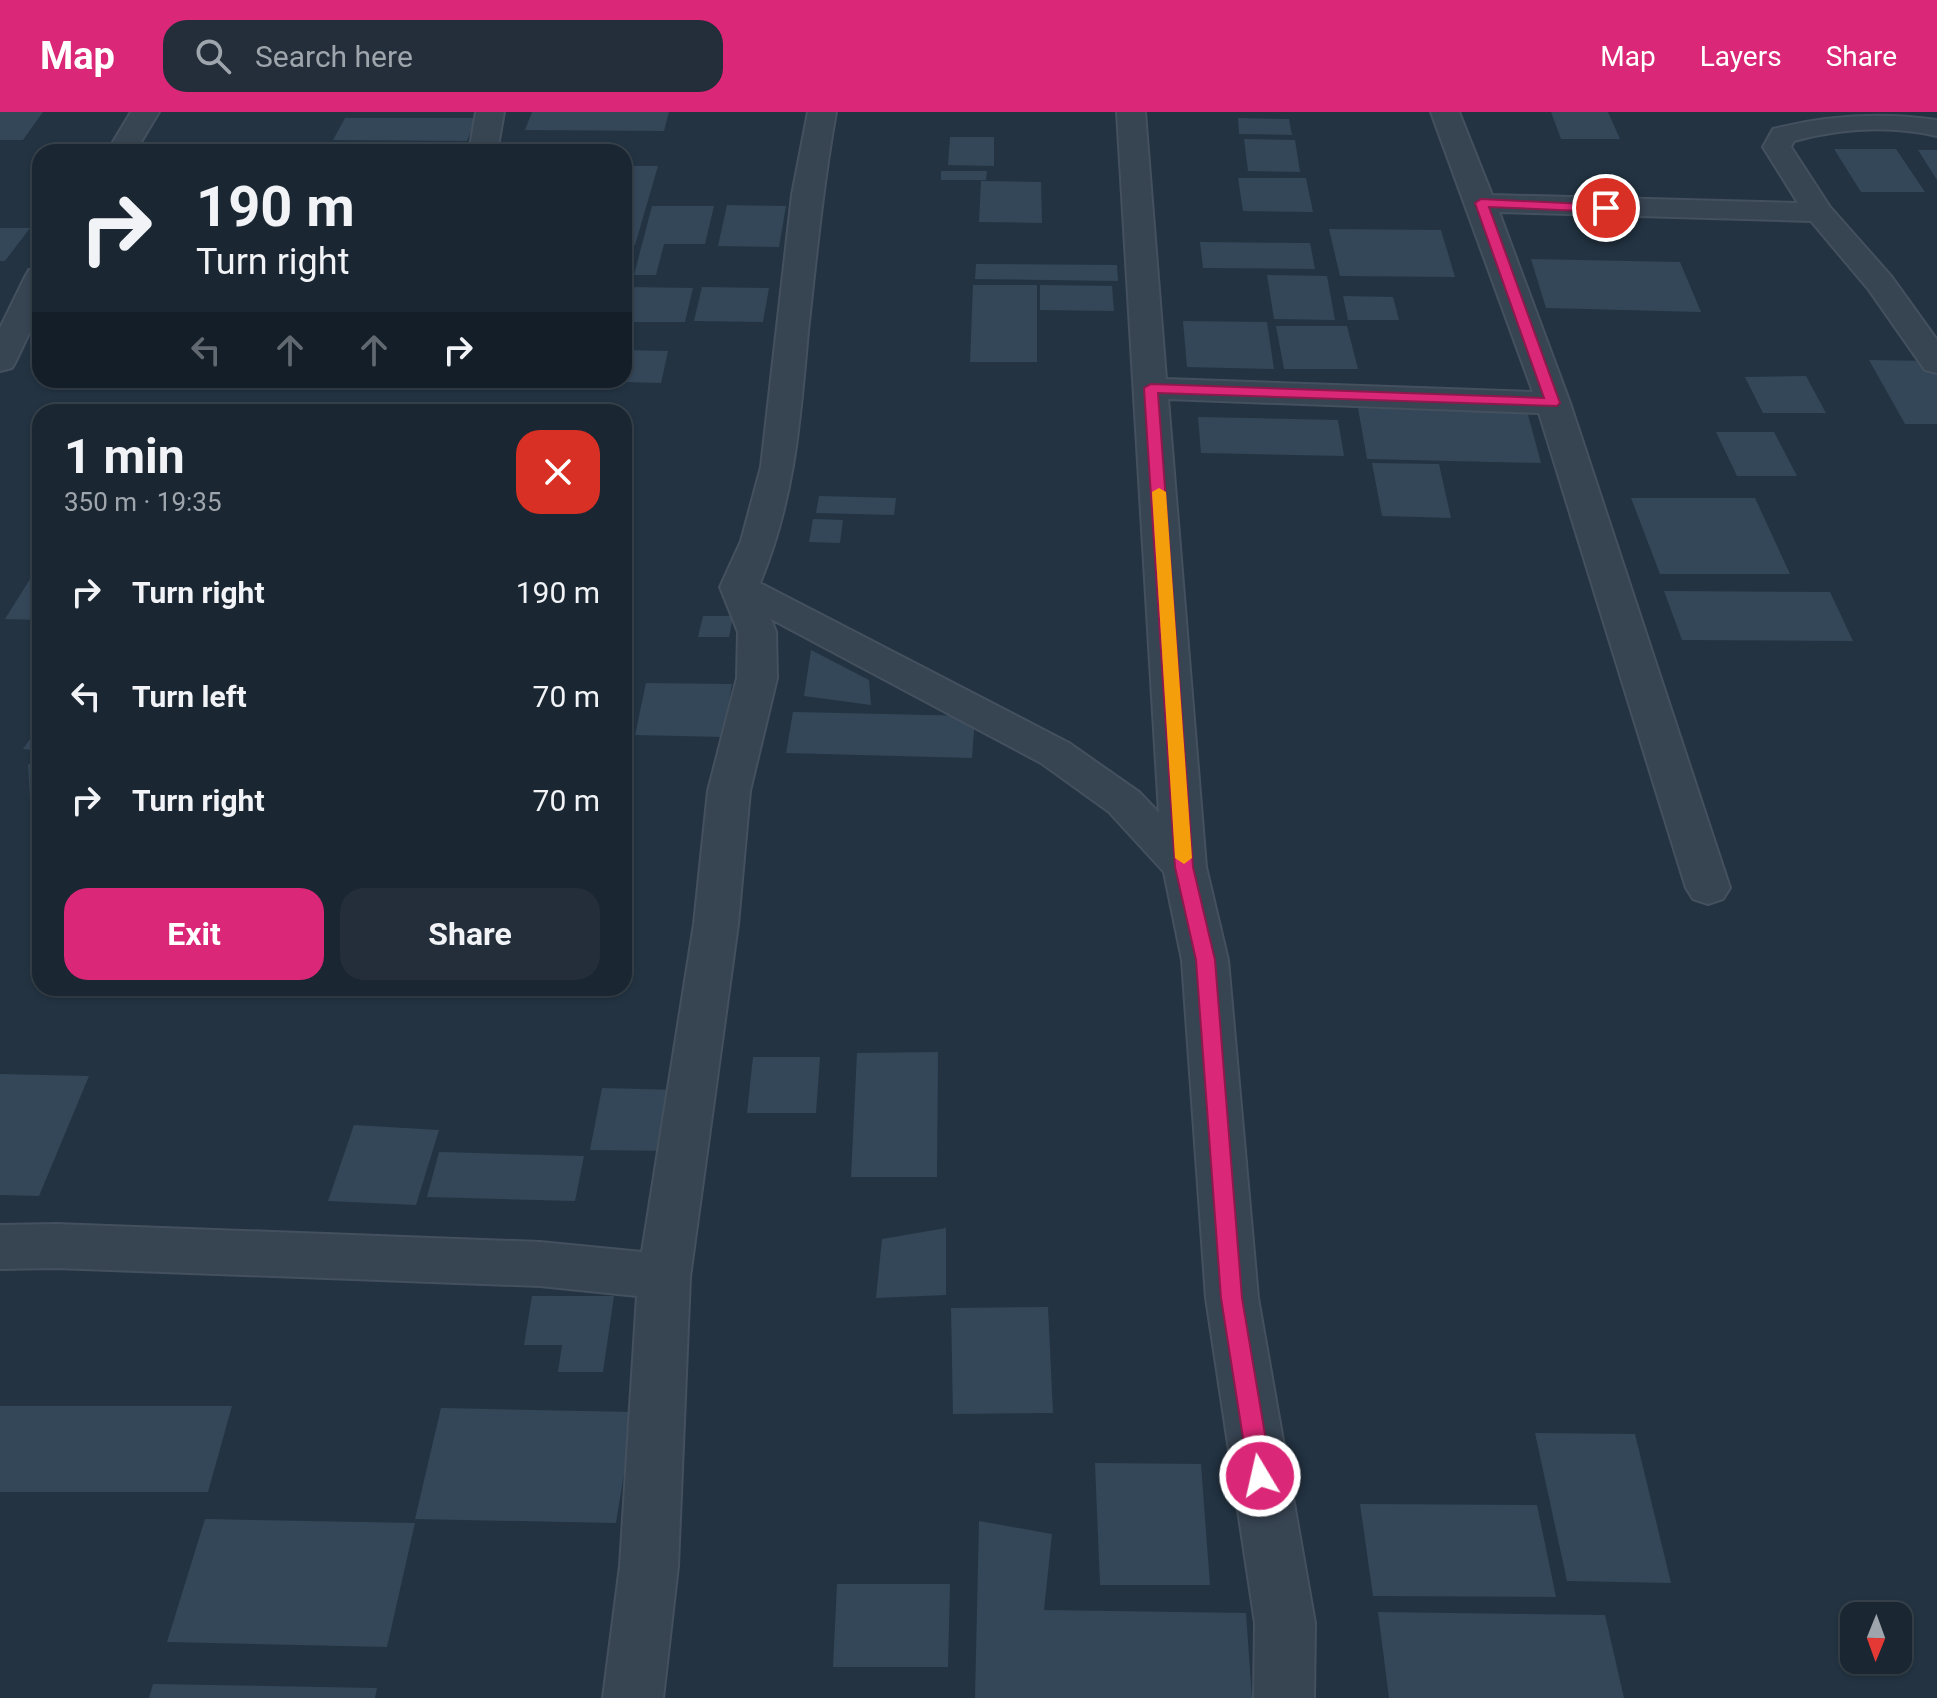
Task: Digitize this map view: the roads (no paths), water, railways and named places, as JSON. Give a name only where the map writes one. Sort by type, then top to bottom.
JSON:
[{"type":"street","points":[[126,144],[145,112]]},
{"type":"street","points":[[484,144],[490,112]]},
{"type":"street","points":[[633,1698],[649,1566],[664,1277],[716,924],[729,791],[757,678],[757,632],[739,587],[759,541],[778,467],[807,195],[822,112]]},
{"type":"street","points":[[1131,112],[1184,867],[1205,960],[1232,1298],[1285,1623],[1284,1698]]},
{"type":"street","points":[[1445,112],[1553,403],[1708,888]]},
{"type":"street","points":[[1937,128],[1875,121],[1818,125],[1783,135],[1777,147],[1819,212],[1880,283],[1937,363]]},
{"type":"street","points":[[1481,203],[1819,212]]},
{"type":"street","points":[[0,361],[32,294]]},
{"type":"street","points":[[1151,388],[1553,403]]},
{"type":"street","points":[[739,587],[1055,753],[1124,802],[1184,867]]},
{"type":"street","points":[[0,1247],[56,1246],[540,1264],[664,1277]]}]
